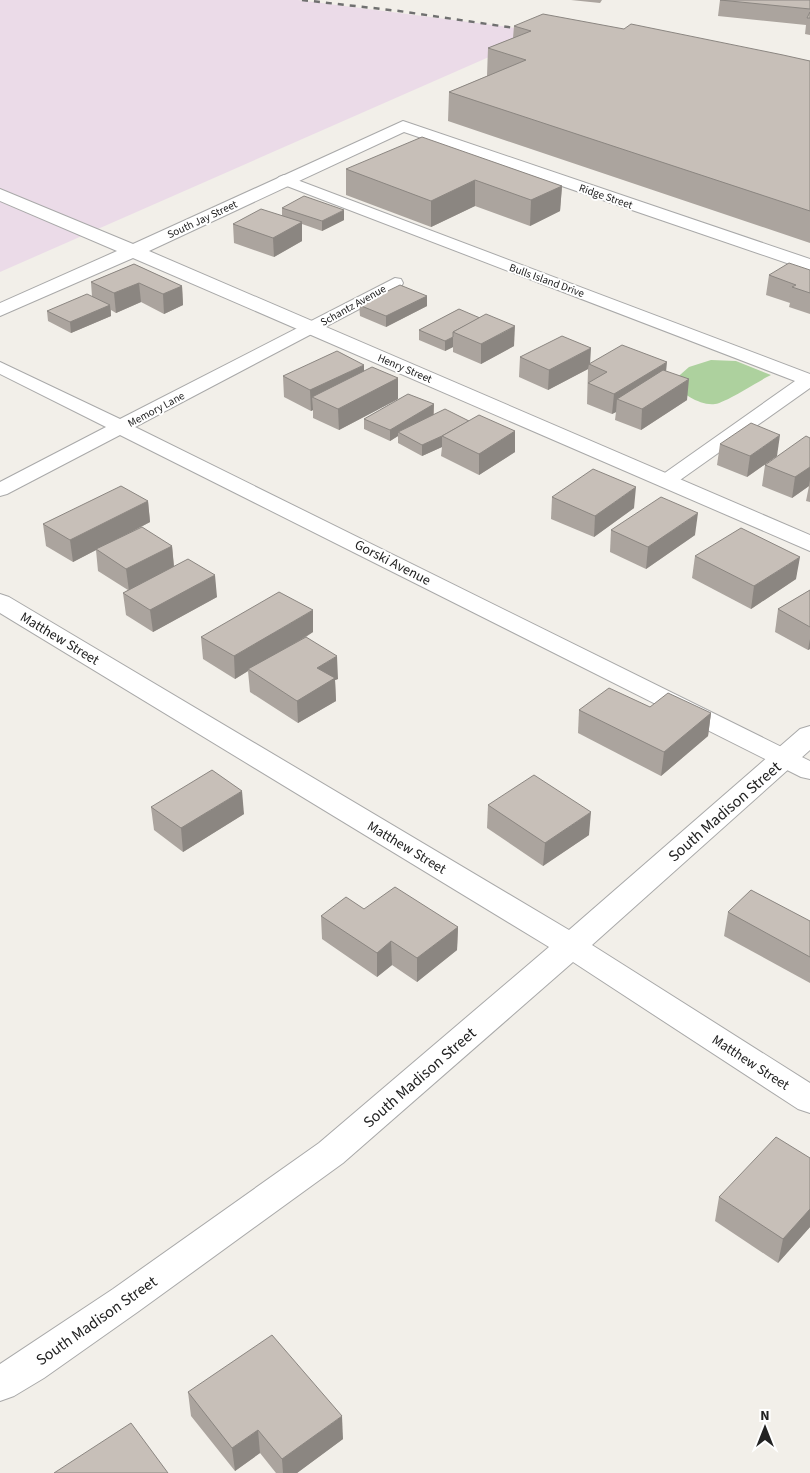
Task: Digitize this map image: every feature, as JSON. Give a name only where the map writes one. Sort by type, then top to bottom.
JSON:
[{"type":"street","name":"South Jay Street","points":[[0,310],[134,251],[402,126]]},
{"type":"street","name":"Ridge Street","points":[[402,126],[810,266]]},
{"type":"street","name":"Henry Street","points":[[0,194],[810,544]]},
{"type":"street","name":"Matthew Street","points":[[0,602],[571,946],[810,1100]]},
{"type":"street","name":"South Madison Street","points":[[0,1384],[30,1366],[126,1300],[331,1153],[571,946],[797,765],[810,735]]},
{"type":"lane","name":"Bulls Island Drive","points":[[284,180],[809,380]]},
{"type":"lane","name":"Schantz Avenue","points":[[312,328],[394,283]]},
{"type":"lane","name":"Memory Lane","points":[[0,490],[312,328]]},
{"type":"lane","name":"Gorski Avenue","points":[[0,367],[797,765]]},
{"type":"lane","points":[[666,481],[809,380]]},
{"type":"shaded area","points":[[0,0],[298,0],[546,32],[0,272]]},
{"type":"green space","points":[[711,360],[736,361],[771,375],[715,404],[703,403],[691,398],[672,382],[689,367]]},
{"type":"building","points":[[720,0],[810,0],[810,9]]},
{"type":"building","points":[[543,14],[624,29],[631,24],[810,61],[810,211],[449,92],[526,60],[488,48],[531,31],[514,26]]},
{"type":"building","points":[[422,137],[562,186],[531,200],[475,180],[431,201],[346,169]]},
{"type":"building","points":[[304,196],[344,210],[322,221],[282,208]]},
{"type":"building","points":[[261,209],[302,222],[273,238],[233,224]]},
{"type":"building","points":[[789,263],[810,270],[810,293],[792,287],[796,285],[769,275]]},
{"type":"building","points":[[134,264],[182,286],[163,294],[139,283],[114,293],[91,282]]},
{"type":"building","points":[[400,285],[427,296],[386,316],[359,305]]},
{"type":"building","points":[[87,294],[110,305],[70,322],[47,311]]},
{"type":"building","points":[[459,309],[480,318],[453,332],[453,337],[445,341],[419,330]]},
{"type":"building","points":[[486,314],[515,326],[481,344],[453,332]]},
{"type":"building","points":[[562,336],[591,348],[549,370],[520,357]]},
{"type":"building","points":[[622,345],[667,362],[614,394],[588,383],[607,372],[589,364]]},
{"type":"building","points":[[337,351],[364,365],[310,390],[283,376]]},
{"type":"building","points":[[372,367],[398,378],[338,409],[312,397]]},
{"type":"building","points":[[663,370],[689,379],[642,409],[617,399]]},
{"type":"building","points":[[408,394],[434,404],[390,430],[364,419]]},
{"type":"building","points":[[445,409],[469,421],[422,445],[398,432]]},
{"type":"building","points":[[479,415],[515,431],[479,454],[442,436]]},
{"type":"building","points":[[751,423],[780,435],[750,456],[720,444]]},
{"type":"building","points":[[806,436],[810,438],[810,467],[795,477],[765,465]]},
{"type":"building","points":[[593,469],[636,487],[595,516],[552,497]]},
{"type":"building","points":[[121,486],[148,501],[70,540],[43,524]]},
{"type":"building","points":[[661,497],[698,513],[648,547],[611,530]]},
{"type":"building","points":[[142,527],[172,546],[126,569],[96,549]]},
{"type":"building","points":[[741,528],[800,557],[754,586],[695,556]]},
{"type":"building","points":[[188,559],[215,575],[150,610],[123,593]]},
{"type":"building","points":[[810,590],[810,627],[778,609]]},
{"type":"building","points":[[279,592],[313,610],[234,656],[201,637]]},
{"type":"building","points":[[306,637],[337,656],[317,668],[335,678],[297,701],[248,669]]},
{"type":"building","points":[[609,688],[650,707],[668,693],[711,713],[664,752],[579,710]]},
{"type":"building","points":[[212,770],[242,791],[181,828],[151,807]]},
{"type":"building","points":[[534,775],[591,812],[545,843],[488,805]]},
{"type":"building","points":[[395,887],[458,927],[417,958],[391,941],[377,953],[321,916],[346,897],[364,909]]},
{"type":"building","points":[[751,890],[810,921],[810,957],[728,912]]},
{"type":"building","points":[[776,1137],[810,1158],[810,1209],[783,1239],[719,1197]]},
{"type":"building","points":[[272,1335],[342,1416],[282,1459],[258,1430],[232,1448],[188,1392]]},
{"type":"building","points":[[131,1423],[168,1473],[54,1473]]},
{"type":"railway","points":[[302,0],[399,11],[528,30]]}]
